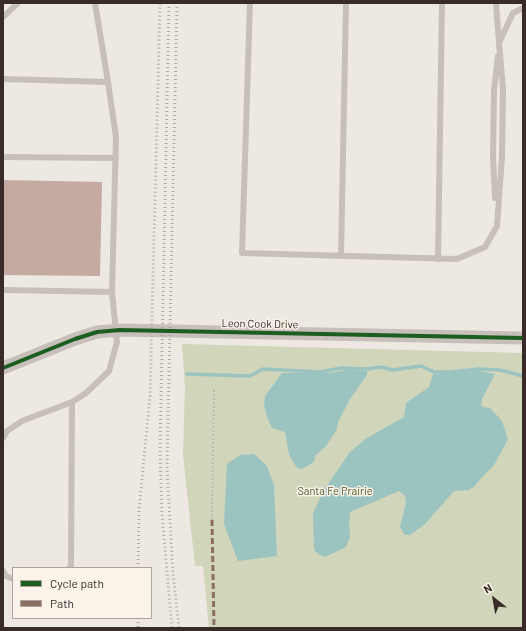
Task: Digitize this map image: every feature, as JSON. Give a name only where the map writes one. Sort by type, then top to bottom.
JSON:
[{"type":"street","name":"Leon Cook Drive","points":[[3,368],[74,339],[97,332],[120,330],[523,338]]},
{"type":"lane","points":[[3,17],[18,3]]},
{"type":"lane","points":[[3,438],[7,432],[22,421],[72,402],[86,394],[109,371],[117,342],[112,292],[116,137],[95,3]]},
{"type":"lane","points":[[250,3],[242,253],[457,260],[485,247],[497,226],[493,157],[494,90],[499,43],[512,13],[523,8]]},
{"type":"lane","points":[[341,256],[346,3]]},
{"type":"lane","points":[[438,259],[442,3]]},
{"type":"lane","points":[[496,3],[503,88],[502,157],[496,218]]},
{"type":"lane","points":[[3,79],[108,82]]},
{"type":"lane","points":[[3,157],[116,158]]},
{"type":"lane","points":[[3,290],[112,292]]},
{"type":"lane","points":[[70,567],[72,566],[72,402]]},
{"type":"lane","points":[[3,571],[6,576],[12,579]]},
{"type":"path","points":[[212,520],[214,390]]},
{"type":"green space","name":"Santa Fe Prairie","points":[[182,344],[523,353],[523,628],[209,628],[203,566],[195,566],[183,455],[185,387]]},
{"type":"water","points":[[347,370],[367,371],[367,375],[350,399],[338,422],[337,429],[326,446],[315,456],[314,462],[302,469],[297,468],[289,455],[285,432],[272,428],[267,417],[264,405],[265,396],[282,373],[329,373]]},
{"type":"water","points":[[478,371],[495,374],[482,399],[481,404],[483,407],[490,408],[502,421],[508,439],[494,465],[474,487],[468,490],[454,491],[425,524],[410,535],[405,535],[400,527],[406,502],[405,496],[399,491],[350,512],[350,537],[346,547],[325,557],[318,554],[314,550],[313,513],[324,490],[350,452],[367,438],[404,417],[406,403],[429,387],[433,374]]},
{"type":"water","points":[[254,454],[267,466],[274,485],[277,556],[238,561],[224,524],[227,464],[240,455]]},
{"type":"building","points":[[3,180],[102,182],[100,276],[3,275]]},
{"type":"waterway","points":[[187,374],[250,376],[263,369],[320,372],[341,368],[368,369],[382,367],[393,370],[421,366],[434,372],[479,369],[500,370],[523,376]]},
{"type":"railway","points":[[138,567],[139,511],[150,396],[160,3]]},
{"type":"railway","points":[[169,3],[160,449],[162,514],[172,628]]},
{"type":"railway","points":[[177,3],[167,468],[173,573],[179,628]]},
{"type":"railway","points":[[138,619],[138,628]]},
{"type":"marked path","points":[[212,520],[214,628]]},
{"type":"cycle path","points":[[3,368],[75,339],[97,332],[120,330],[523,338]]}]
